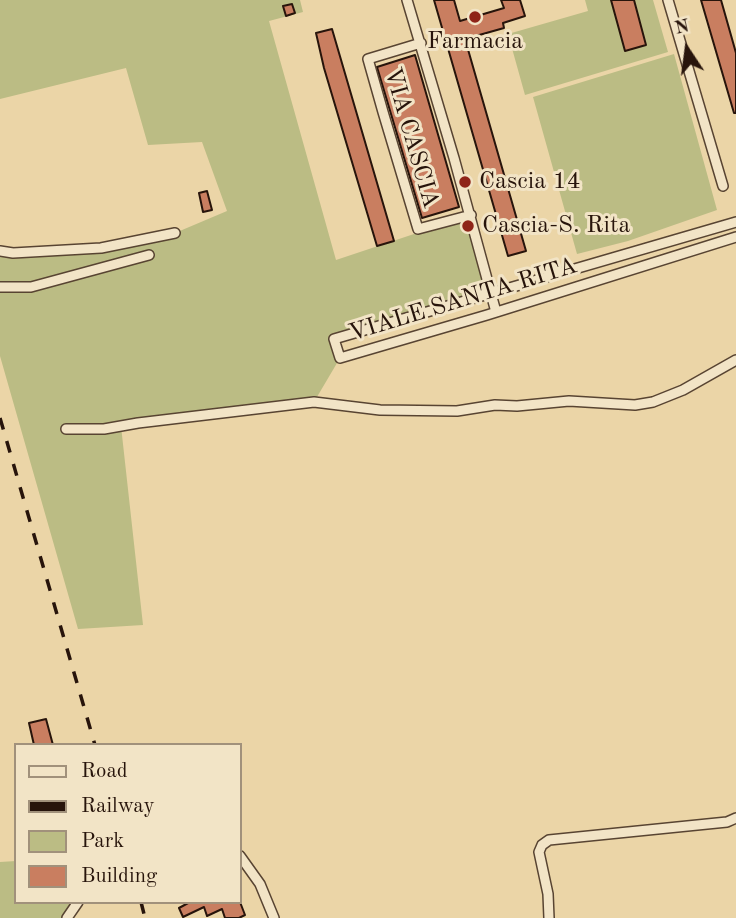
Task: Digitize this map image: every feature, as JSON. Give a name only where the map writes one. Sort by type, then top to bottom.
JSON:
[{"type":"street","name":"VIA CASCIA","points":[[407,0],[471,215],[496,312]]},
{"type":"street","points":[[668,0],[723,186]]},
{"type":"street","name":"VIA CASCIA","points":[[421,43],[368,59],[383,112],[418,229],[471,215]]},
{"type":"street","name":"VIALE SANTA RITA","points":[[736,222],[334,339],[340,358],[736,237]]},
{"type":"street","points":[[0,251],[13,253],[101,248],[175,233]]},
{"type":"street","points":[[650,247],[654,262]]},
{"type":"street","points":[[0,287],[31,287],[149,255]]},
{"type":"street","points":[[66,429],[104,429],[314,402],[380,410],[449,411],[495,405],[517,406],[569,401],[635,404],[653,402],[683,390],[736,360]]},
{"type":"street","points":[[549,918],[548,894],[539,852],[542,845],[549,840],[727,822],[736,818]]},
{"type":"street","points":[[242,859],[260,884],[274,918]]},
{"type":"green space","points":[[0,0],[300,0],[303,12],[269,21],[336,260],[471,215],[491,295],[334,339],[340,358],[314,402],[121,426],[143,625],[78,629],[0,356],[0,251],[101,248],[175,233],[227,211],[202,142],[148,145],[126,68],[0,99]]},
{"type":"green space","points":[[585,0],[653,0],[668,52],[525,95],[508,34],[588,11]]},
{"type":"green space","points":[[674,54],[717,210],[628,241],[577,254],[533,97]]},
{"type":"green space","points":[[14,861],[14,904],[77,904],[67,918],[0,918],[0,862]]},
{"type":"building","points":[[434,0],[454,0],[460,21],[504,8],[501,0],[520,0],[525,16],[503,23],[504,28],[465,39],[526,251],[508,256]]},
{"type":"building","points":[[611,0],[634,0],[646,45],[625,51]]},
{"type":"building","points":[[701,0],[721,0],[736,53],[736,113],[734,113]]},
{"type":"building","points":[[292,4],[295,13],[286,16],[283,6]]},
{"type":"building","points":[[332,29],[394,241],[377,246],[316,33]]},
{"type":"building","points":[[415,55],[459,207],[422,218],[377,67]]},
{"type":"building","points":[[207,191],[212,210],[203,212],[199,193]]},
{"type":"building","points":[[46,719],[52,743],[34,743],[29,723]]},
{"type":"building","points":[[186,904],[241,904],[245,915],[225,918],[222,909],[207,916],[204,907],[183,917],[179,908]]},
{"type":"railway","points":[[0,418],[94,743]]},
{"type":"railway","points":[[142,904],[145,918]]},
{"type":"place","name":"Farmacia","points":[[475,17]]},
{"type":"place","name":"Cascia 14","points":[[465,182]]},
{"type":"place","name":"Cascia-S. Rita","points":[[468,226]]}]
